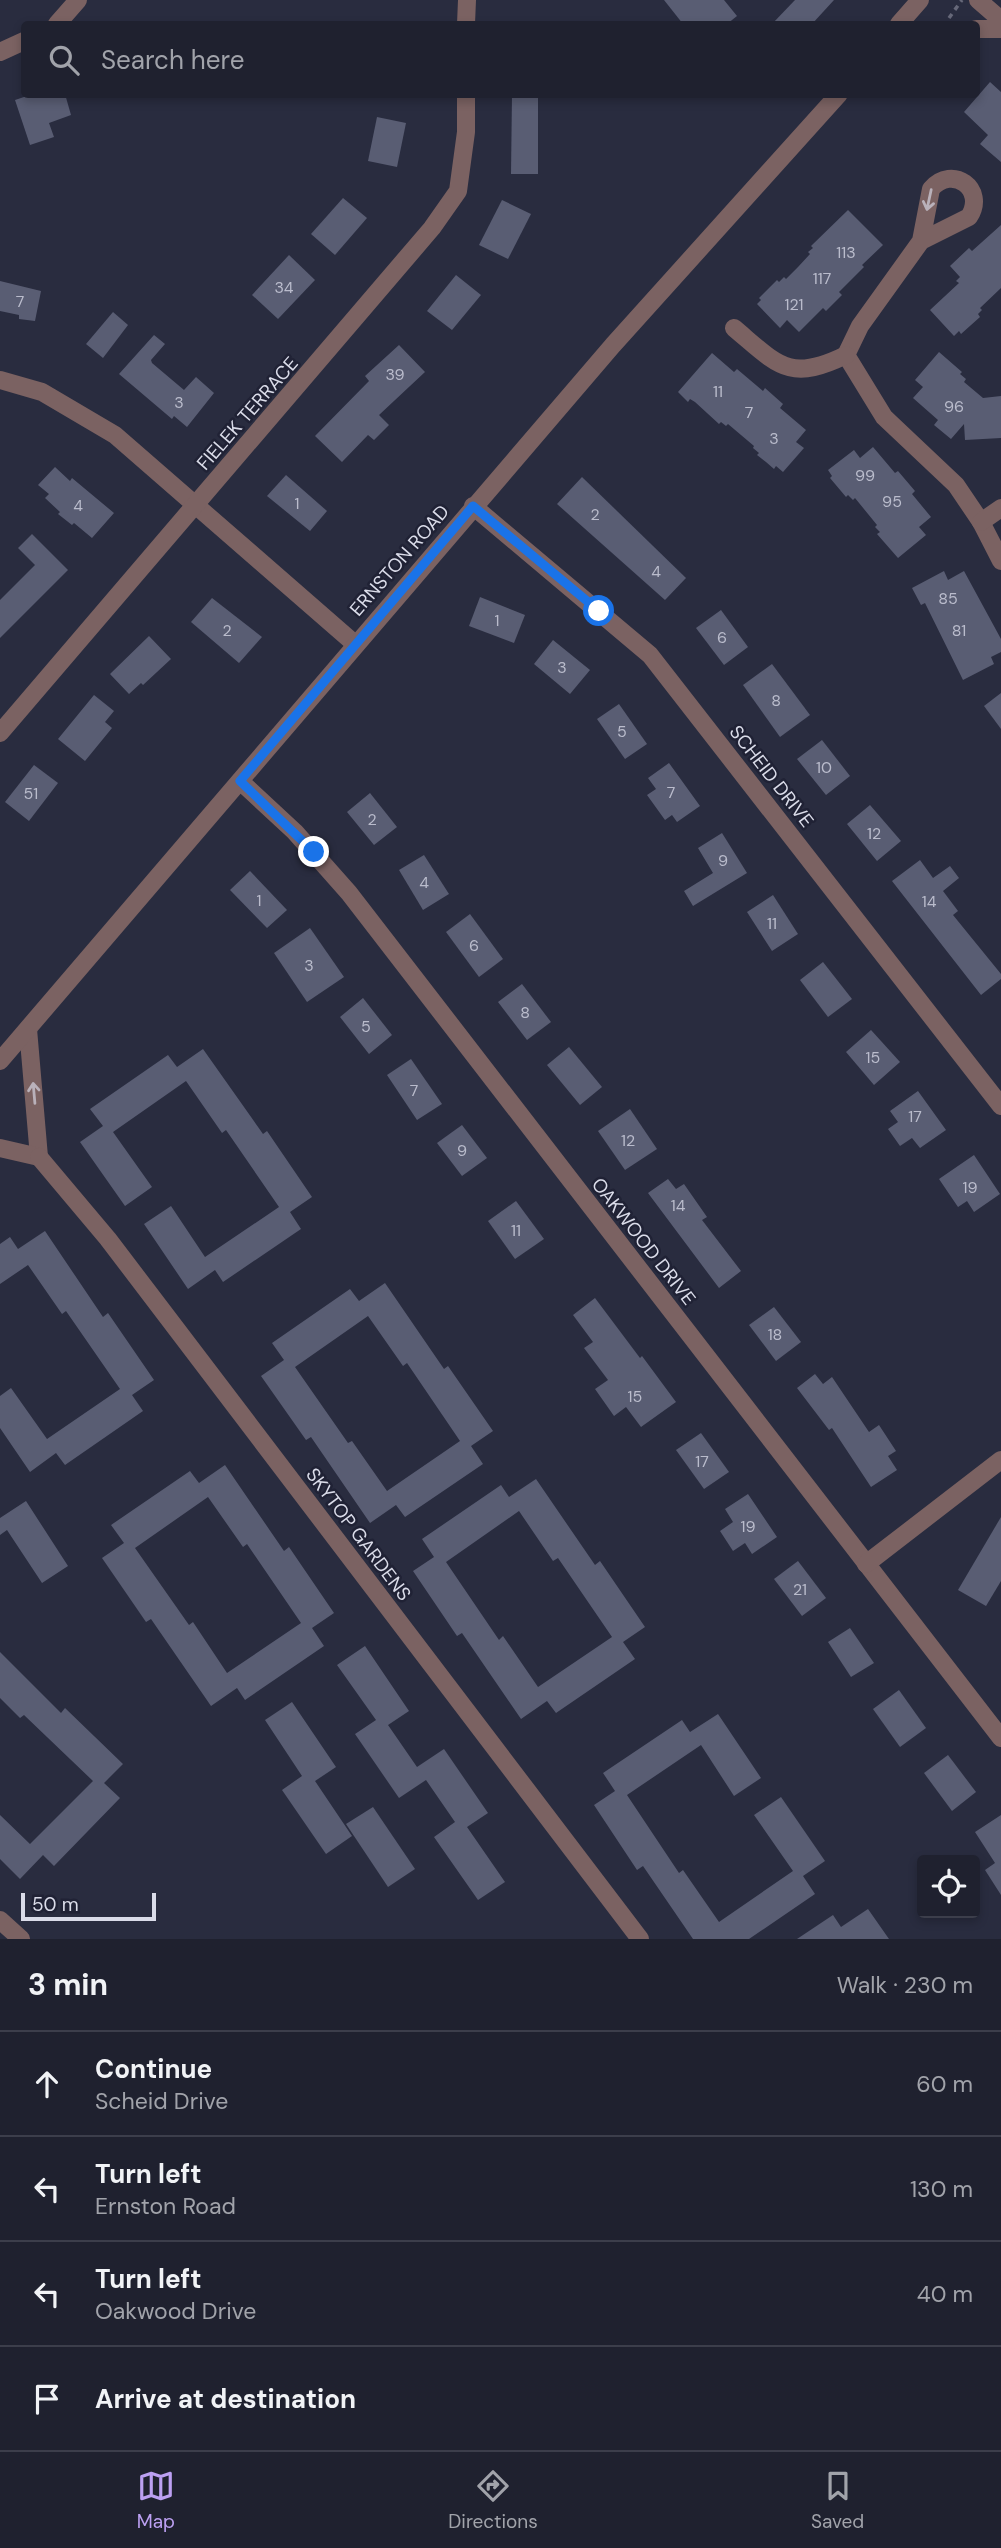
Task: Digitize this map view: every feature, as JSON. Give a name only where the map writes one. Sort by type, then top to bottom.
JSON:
[{"type":"street","points":[[60,21],[78,0]]},
{"type":"street","points":[[466,21],[467,0]]},
{"type":"street","points":[[902,21],[920,0]]},
{"type":"street","points":[[978,0],[1001,20]]},
{"type":"street","points":[[980,29],[1001,29]]},
{"type":"street","points":[[0,52],[21,42]]},
{"type":"street","name":"FIELEK TERRACE","points":[[0,733],[432,228],[458,191],[466,132],[466,98]]},
{"type":"street","name":"ERNSTON ROAD","points":[[0,1061],[612,345],[835,98]]},
{"type":"street","points":[[734,328],[776,363],[799,369],[822,367],[846,355],[860,326],[921,241]]},
{"type":"street","points":[[846,355],[884,417],[956,485],[981,522],[1001,561]]},
{"type":"street","points":[[0,380],[42,392],[115,435],[355,644]]},
{"type":"street","name":"SCHEID DRIVE","points":[[473,506],[650,656],[1001,1106]]},
{"type":"street","points":[[981,522],[1001,508]]},
{"type":"street","name":"OAKWOOD DRIVE","points":[[240,781],[295,832],[349,893],[1001,1738]]},
{"type":"street","points":[[0,1147],[39,1157],[28,1029]]},
{"type":"street","name":"SKYTOP GARDENS","points":[[39,1157],[108,1239],[640,1939]]},
{"type":"street","points":[[866,1564],[1001,1461]]},
{"type":"street","points":[[0,1920],[21,1939]]},
{"type":"path","points":[[949,18],[962,0]]},
{"type":"building","points":[[664,0],[724,0],[737,16],[731,21],[681,21]]},
{"type":"building","points":[[795,0],[834,0],[815,21],[775,21]]},
{"type":"building","points":[[990,82],[1001,92],[1001,162],[980,144],[988,135],[964,112],[976,98],[980,98],[980,94]]},
{"type":"building","points":[[66,98],[71,115],[49,123],[54,137],[30,145],[15,100]]},
{"type":"building","points":[[512,98],[538,98],[538,174],[511,174]]},
{"type":"building","points":[[377,117],[406,123],[397,167],[368,161]]},
{"type":"building","points":[[343,198],[367,218],[335,255],[311,234]]},
{"type":"building","points":[[502,200],[531,214],[508,259],[479,245]]},
{"type":"building","points":[[848,210],[883,245],[862,265],[864,267],[839,292],[842,295],[826,311],[823,308],[799,332],[787,320],[780,328],[757,304],[761,300],[759,298],[777,280],[779,282],[784,277],[786,279],[810,254],[808,252],[813,248],[811,246]]},
{"type":"building","points":[[1001,225],[1001,288],[980,308],[980,317],[961,334],[959,331],[954,336],[930,310],[959,283],[956,281],[960,277],[950,266],[969,248],[972,251]]},
{"type":"building","points":[[289,255],[315,280],[278,319],[252,295]]},
{"type":"building","points":[[456,275],[481,295],[452,330],[427,311]]},
{"type":"building","points":[[0,281],[41,291],[35,321],[19,319],[19,315],[0,311]]},
{"type":"building","points":[[113,312],[128,325],[103,358],[86,344]]},
{"type":"building","points":[[154,335],[165,344],[151,360],[152,363],[184,390],[196,377],[214,393],[187,427],[174,416],[172,419],[119,374]]},
{"type":"building","points":[[399,345],[425,372],[379,415],[389,425],[374,440],[368,435],[342,462],[315,436],[369,381],[365,376]]},
{"type":"building","points":[[939,352],[962,372],[960,374],[966,379],[964,382],[983,398],[1001,396],[1001,438],[965,440],[964,424],[951,439],[934,425],[938,420],[913,398],[923,387],[915,380]]},
{"type":"building","points":[[712,353],[734,372],[737,369],[763,391],[765,388],[783,404],[780,408],[806,430],[796,442],[804,448],[783,472],[776,466],[774,469],[757,455],[759,453],[754,446],[728,424],[719,424],[695,402],[690,399],[688,402],[678,392]]},
{"type":"building","points":[[873,447],[915,491],[912,494],[931,517],[919,527],[926,535],[898,558],[877,534],[880,532],[875,527],[877,525],[855,498],[853,500],[848,495],[846,497],[830,478],[832,476],[828,470],[854,450],[860,458]]},
{"type":"building","points":[[55,467],[114,513],[92,538],[58,514],[60,512],[45,498],[49,494],[38,485]]},
{"type":"building","points":[[286,475],[327,511],[310,531],[267,496]]},
{"type":"building","points":[[582,477],[686,578],[665,600],[557,504]]},
{"type":"building","points":[[32,534],[68,570],[0,638],[0,600],[35,565],[18,548]]},
{"type":"building","points":[[944,571],[948,580],[964,571],[1001,639],[1001,652],[991,657],[994,664],[963,680],[925,603],[921,605],[912,588]]},
{"type":"building","points":[[480,597],[525,615],[514,643],[469,626]]},
{"type":"building","points":[[212,598],[262,637],[239,663],[191,622]]},
{"type":"building","points":[[721,610],[748,647],[724,665],[696,628]]},
{"type":"building","points":[[149,636],[171,659],[129,694],[110,674]]},
{"type":"building","points":[[553,640],[590,670],[570,694],[534,664]]},
{"type":"building","points":[[772,664],[810,715],[780,737],[743,685]]},
{"type":"building","points":[[1001,693],[1001,729],[984,706]]},
{"type":"building","points":[[94,695],[114,711],[105,722],[112,728],[85,761],[58,739]]},
{"type":"building","points":[[619,704],[647,744],[625,759],[597,719]]},
{"type":"building","points":[[822,740],[850,776],[826,795],[797,759]]},
{"type":"building","points":[[669,763],[700,806],[677,822],[672,815],[665,820],[647,795],[656,789],[648,778]]},
{"type":"building","points":[[34,765],[58,783],[29,821],[5,802]]},
{"type":"building","points":[[370,793],[397,827],[374,845],[347,812]]},
{"type":"building","points":[[870,805],[901,841],[877,861],[847,824]]},
{"type":"building","points":[[722,833],[747,873],[693,906],[684,891],[713,873],[698,848]]},
{"type":"building","points":[[424,855],[449,894],[423,910],[399,870]]},
{"type":"building","points":[[920,860],[933,878],[950,866],[959,878],[943,891],[958,911],[953,915],[1001,974],[1001,979],[981,995],[892,881]]},
{"type":"building","points":[[250,871],[287,910],[267,928],[230,890]]},
{"type":"building","points":[[773,895],[798,934],[772,951],[747,912]]},
{"type":"building","points":[[470,914],[503,959],[479,977],[446,932]]},
{"type":"building","points":[[310,928],[344,977],[307,1002],[274,953]]},
{"type":"building","points":[[823,962],[852,999],[828,1017],[800,980]]},
{"type":"building","points":[[522,984],[551,1022],[527,1040],[498,1002]]},
{"type":"building","points":[[363,998],[392,1035],[369,1054],[340,1017]]},
{"type":"building","points":[[871,1030],[900,1062],[874,1085],[846,1052]]},
{"type":"building","points":[[569,1047],[602,1087],[580,1105],[547,1065]]},
{"type":"building","points":[[203,1049],[263,1134],[267,1131],[312,1197],[290,1212],[301,1229],[223,1282],[215,1270],[188,1289],[144,1224],[171,1206],[205,1257],[279,1207],[226,1130],[222,1133],[186,1081],[113,1132],[152,1187],[125,1206],[80,1142],[103,1126],[90,1109],[168,1055],[177,1067]]},
{"type":"building","points":[[411,1059],[442,1104],[417,1120],[387,1075]]},
{"type":"building","points":[[918,1091],[946,1130],[920,1148],[912,1138],[900,1146],[888,1129],[898,1122],[890,1111]]},
{"type":"building","points":[[630,1109],[657,1149],[625,1170],[598,1131]]},
{"type":"building","points":[[462,1125],[487,1158],[462,1176],[437,1143]]},
{"type":"building","points":[[974,1155],[1000,1194],[974,1212],[967,1201],[958,1207],[939,1179]]},
{"type":"building","points":[[668,1179],[676,1189],[684,1184],[707,1217],[702,1220],[741,1271],[719,1288],[648,1193]]},
{"type":"building","points":[[516,1201],[544,1239],[515,1259],[488,1221]]},
{"type":"building","points":[[45,1231],[103,1317],[108,1313],[154,1380],[132,1395],[143,1411],[65,1465],[56,1453],[30,1472],[0,1428],[0,1396],[11,1388],[47,1439],[120,1389],[66,1311],[62,1314],[28,1265],[0,1284],[0,1244],[10,1237],[18,1249]]},
{"type":"building","points":[[385,1283],[444,1369],[448,1366],[493,1431],[471,1446],[483,1464],[405,1517],[396,1505],[370,1523],[311,1437],[306,1440],[261,1376],[284,1360],[272,1343],[350,1289],[359,1301]],"holes":[[[368,1316],[403,1366],[407,1363],[460,1441],[387,1491],[352,1441],[348,1443],[295,1367]]]},
{"type":"building","points":[[595,1298],[676,1402],[641,1427],[626,1407],[614,1416],[595,1389],[608,1380],[584,1348],[593,1342],[573,1315]]},
{"type":"building","points":[[774,1307],[801,1342],[776,1361],[749,1325]]},
{"type":"building","points":[[815,1374],[823,1384],[832,1377],[869,1432],[879,1425],[896,1451],[888,1456],[897,1470],[871,1487],[832,1428],[829,1430],[797,1388]]},
{"type":"building","points":[[701,1433],[729,1472],[704,1489],[676,1450]]},
{"type":"building","points":[[225,1465],[284,1551],[289,1547],[334,1613],[312,1628],[324,1646],[245,1700],[237,1688],[211,1706],[151,1619],[146,1622],[102,1558],[124,1543],[111,1525],[190,1471],[199,1483]],"holes":[[[208,1497],[243,1547],[247,1544],[301,1623],[227,1673],[193,1622],[189,1625],[135,1548]]]},
{"type":"building","points":[[536,1479],[595,1565],[600,1561],[645,1627],[623,1642],[635,1659],[556,1713],[547,1701],[521,1719],[462,1633],[457,1636],[413,1571],[434,1557],[422,1539],[501,1485],[509,1497]],"holes":[[[519,1511],[553,1561],[558,1558],[612,1637],[538,1687],[503,1636],[499,1640],[446,1562]]]},
{"type":"building","points":[[748,1494],[777,1537],[752,1554],[745,1543],[733,1551],[720,1531],[733,1522],[725,1509]]},
{"type":"building","points":[[26,1501],[68,1566],[42,1583],[7,1530],[0,1535],[0,1518]]},
{"type":"building","points":[[1001,1517],[1001,1581],[986,1606],[958,1590]]},
{"type":"building","points":[[798,1561],[826,1598],[802,1616],[774,1579]]},
{"type":"building","points":[[850,1628],[874,1663],[851,1677],[828,1642]]},
{"type":"building","points":[[365,1646],[409,1711],[388,1725],[417,1767],[444,1749],[488,1813],[467,1827],[505,1882],[478,1900],[434,1837],[455,1822],[426,1780],[399,1798],[355,1734],[376,1720],[337,1665]]},
{"type":"building","points":[[0,1652],[61,1713],[65,1708],[123,1764],[104,1783],[120,1798],[54,1866],[43,1855],[20,1879],[0,1859],[0,1815],[30,1844],[93,1781],[24,1715],[20,1718],[0,1698]]},
{"type":"building","points":[[899,1690],[926,1728],[900,1747],[873,1709]]},
{"type":"building","points":[[292,1702],[336,1767],[315,1781],[352,1836],[326,1854],[282,1790],[302,1776],[265,1720]]},
{"type":"building","points":[[718,1714],[761,1778],[734,1796],[701,1745],[627,1795],[679,1873],[683,1870],[719,1922],[793,1871],[754,1815],[781,1797],[825,1861],[803,1876],[815,1894],[749,1939],[693,1939],[643,1866],[637,1870],[594,1805],[615,1791],[603,1773],[682,1720],[690,1732]]},
{"type":"building","points":[[948,1755],[976,1792],[952,1811],[924,1773]]},
{"type":"building","points":[[373,1807],[415,1869],[388,1887],[346,1824]]},
{"type":"building","points":[[1001,1815],[1001,1895],[985,1870],[995,1863],[975,1832]]},
{"type":"building","points":[[868,1909],[889,1939],[797,1939],[833,1915],[841,1927]]},
{"type":"route","points":[[314,852],[240,781],[473,506],[599,611]]}]
